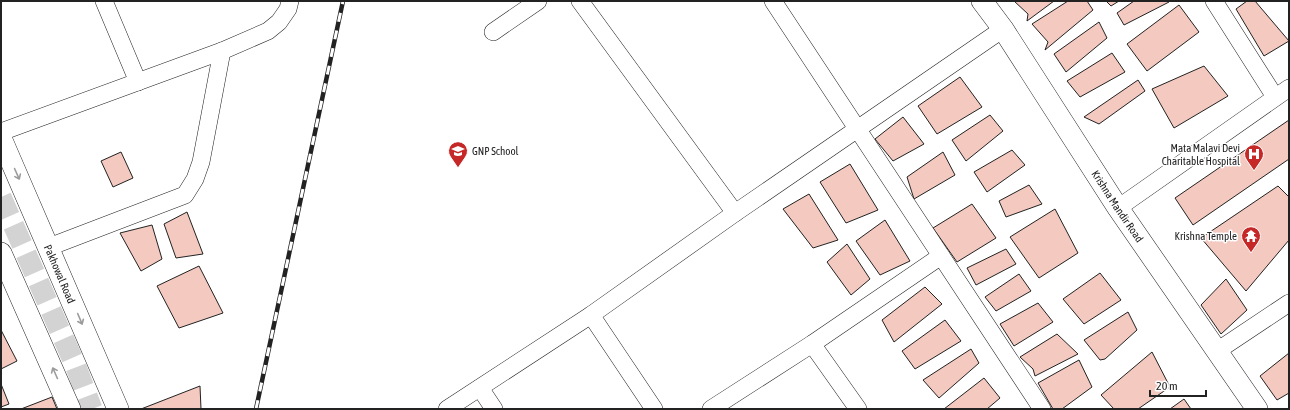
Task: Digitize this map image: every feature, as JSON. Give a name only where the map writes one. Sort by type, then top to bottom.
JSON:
[{"type":"street","points":[[104,1],[138,82]]},
{"type":"street","points":[[1,132],[222,51],[268,31],[280,22],[288,9],[290,1]]},
{"type":"street","points":[[493,32],[538,1]]},
{"type":"street","points":[[580,1],[735,213]]},
{"type":"street","points":[[773,1],[1042,409]]},
{"type":"street","name":"Krishna Mandir Road","points":[[982,1],[1003,29],[1118,208],[1257,409]]},
{"type":"street","points":[[1118,208],[1282,93],[1214,1]]},
{"type":"street","points":[[447,409],[591,315],[735,213],[1003,29]]},
{"type":"street","points":[[49,247],[185,195],[201,162],[222,51]]},
{"type":"street","name":"Pakhowal Road","points":[[1,138],[118,409]]},
{"type":"street","points":[[1,253],[70,409]]},
{"type":"street","points":[[711,409],[812,344],[941,256]]},
{"type":"street","points":[[1217,351],[1289,303]]},
{"type":"street","points":[[591,315],[654,409]]},
{"type":"street","points":[[812,344],[858,409]]},
{"type":"street","points":[[480,388],[494,409]]},
{"type":"building","points":[[1014,1],[1054,1],[1027,21],[1028,14]]},
{"type":"building","points":[[1068,1],[1087,1],[1093,10],[1045,50],[1048,42],[1032,24]]},
{"type":"building","points":[[1106,1],[1119,1],[1111,6]]},
{"type":"building","points":[[1134,1],[1169,2],[1124,25],[1117,13]]},
{"type":"building","points":[[1247,1],[1255,1],[1289,41],[1264,56],[1236,9]]},
{"type":"building","points":[[1179,5],[1199,32],[1147,71],[1127,44]]},
{"type":"building","points":[[1099,22],[1107,38],[1066,72],[1054,54]]},
{"type":"building","points":[[1112,53],[1125,72],[1080,97],[1067,81]]},
{"type":"building","points":[[1204,66],[1228,96],[1174,128],[1152,89]]},
{"type":"building","points":[[960,77],[982,107],[937,134],[918,106]]},
{"type":"building","points":[[1138,80],[1145,91],[1099,124],[1084,117]]},
{"type":"building","points":[[990,115],[1003,131],[966,161],[952,140]]},
{"type":"building","points":[[903,117],[924,144],[893,161],[875,139]]},
{"type":"building","points":[[1289,120],[1289,159],[1193,225],[1175,198]]},
{"type":"building","points":[[1012,150],[1025,165],[987,192],[974,172]]},
{"type":"building","points":[[121,152],[133,178],[113,187],[101,161]]},
{"type":"building","points":[[943,152],[955,175],[914,199],[907,177]]},
{"type":"building","points":[[850,164],[878,210],[846,223],[820,182]]},
{"type":"building","points":[[1029,185],[1042,204],[1006,217],[999,201]]},
{"type":"building","points":[[1278,186],[1289,197],[1289,240],[1246,291],[1201,238]]},
{"type":"building","points":[[809,194],[838,240],[813,248],[783,209]]},
{"type":"building","points":[[972,204],[996,238],[957,262],[933,228]]},
{"type":"building","points":[[1055,209],[1078,253],[1039,278],[1010,237]]},
{"type":"building","points":[[187,212],[203,254],[176,258],[164,224]]},
{"type":"building","points":[[885,220],[910,261],[880,275],[856,241]]},
{"type":"building","points":[[152,225],[162,259],[141,271],[120,233]]},
{"type":"building","points":[[847,244],[870,279],[851,295],[827,262]]},
{"type":"building","points":[[1006,249],[1016,264],[976,285],[967,268]]},
{"type":"building","points":[[199,266],[223,313],[179,328],[157,286]]},
{"type":"building","points":[[1100,273],[1121,300],[1084,324],[1063,299]]},
{"type":"building","points":[[1019,274],[1031,291],[996,311],[985,297]]},
{"type":"building","points":[[1226,279],[1247,310],[1221,334],[1201,305]]},
{"type":"building","points":[[925,287],[942,304],[894,342],[882,320]]},
{"type":"building","points":[[1038,303],[1053,322],[1014,346],[1000,324]]},
{"type":"building","points":[[1128,312],[1137,330],[1105,359],[1100,360],[1084,340]]},
{"type":"building","points":[[945,320],[961,341],[915,369],[902,351]]},
{"type":"building","points":[[1,330],[17,361],[1,369]]},
{"type":"building","points":[[1057,334],[1078,354],[1035,376],[1033,369],[1020,357]]},
{"type":"building","points":[[971,349],[979,363],[939,398],[923,380]]},
{"type":"building","points":[[1152,352],[1170,387],[1138,409],[1114,409],[1101,395]]},
{"type":"building","points":[[1289,353],[1289,393],[1277,400],[1260,376]]},
{"type":"building","points":[[1079,360],[1092,387],[1062,409],[1053,409],[1038,383]]},
{"type":"building","points":[[984,378],[1000,398],[987,409],[944,409]]},
{"type":"building","points":[[1,384],[9,404],[1,407]]},
{"type":"building","points":[[200,386],[201,409],[141,409]]},
{"type":"building","points":[[52,397],[57,409],[21,409]]},
{"type":"building","points":[[1184,399],[1191,409],[1170,409]]},
{"type":"tunnel","points":[[1,197],[76,367],[92,409]]},
{"type":"railway","points":[[256,409],[343,1]]},
{"type":"place","name":"GNP School","points":[[458,168]]},
{"type":"place","name":"Mata Malavi Devi Charitable Hospital","points":[[1254,171]]},
{"type":"place","name":"Krishna Temple","points":[[1251,253]]}]
